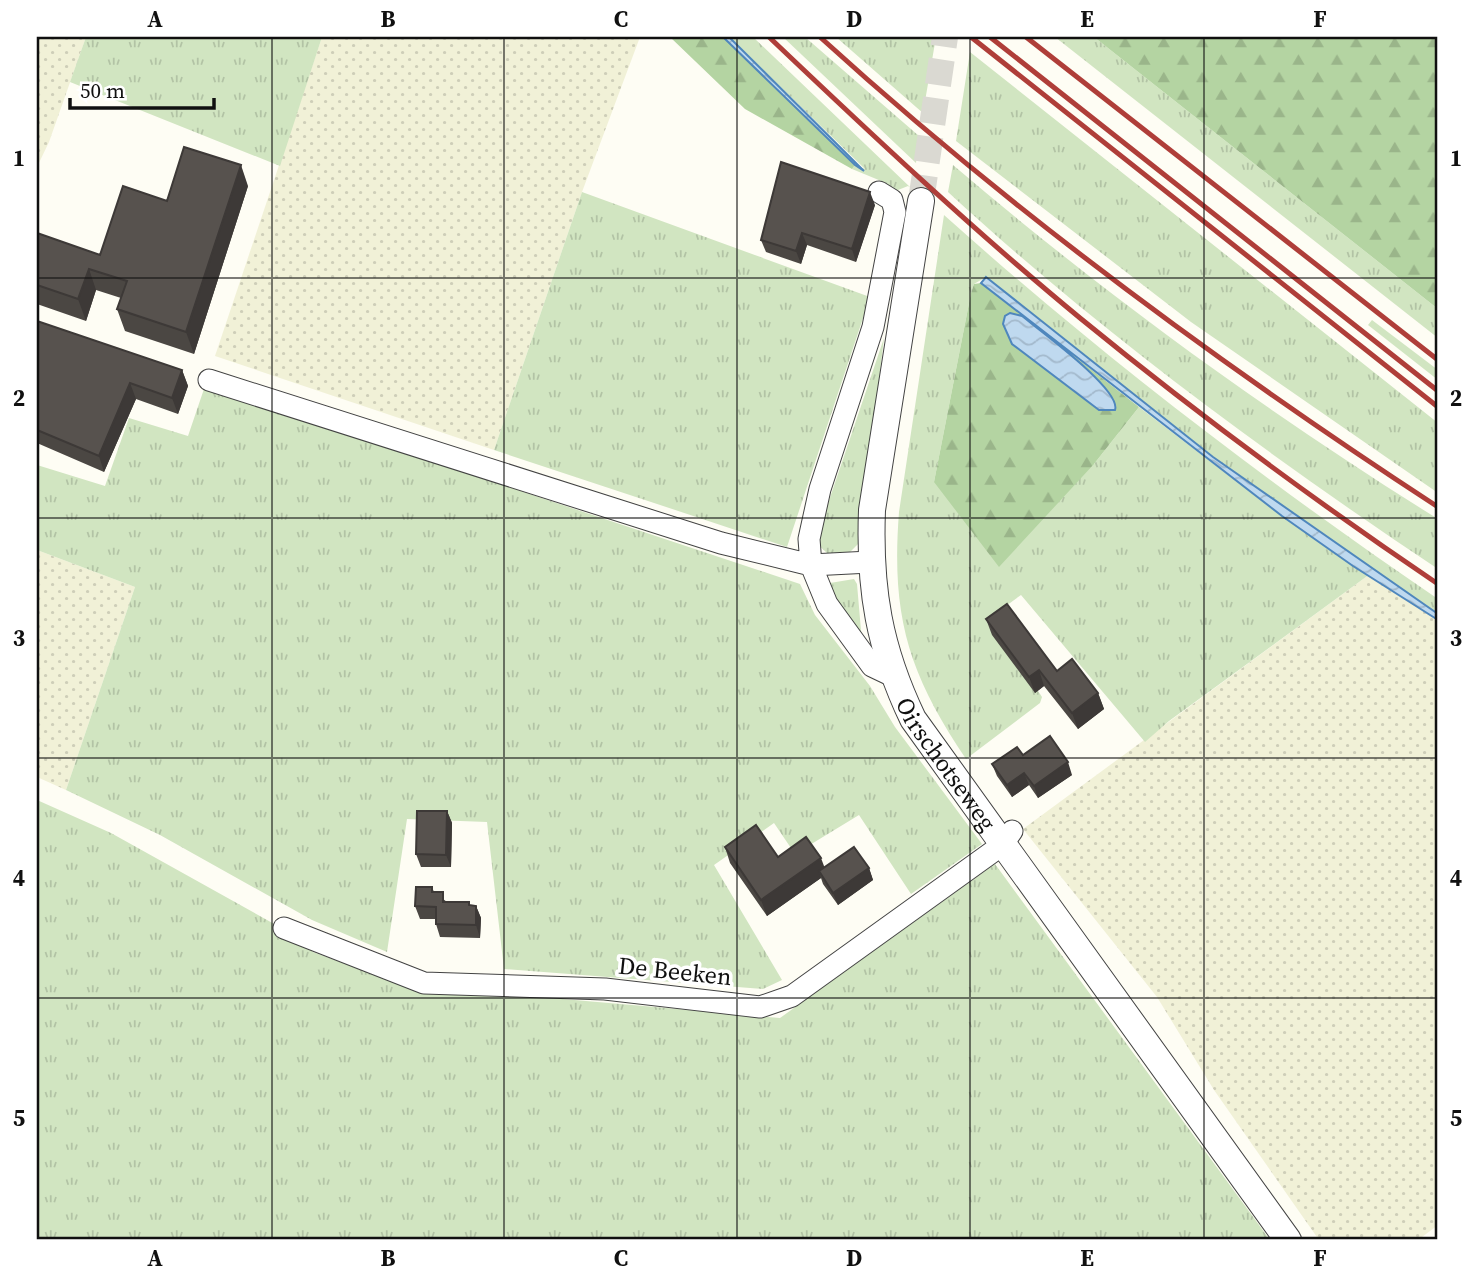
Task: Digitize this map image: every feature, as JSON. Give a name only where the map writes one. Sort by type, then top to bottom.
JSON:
[{"type":"street","points":[[879,191],[887,196],[894,206],[886,267],[873,327],[813,513],[809,539],[810,565],[827,604],[872,666],[893,676]]},
{"type":"street","name":"Oirschotseweg","points":[[920,201],[872,510],[870,562],[876,618],[893,676],[914,719],[1007,838],[1288,1240]]},
{"type":"street","points":[[209,380],[721,543],[810,565],[870,562]]},
{"type":"street","name":"De Beeken","points":[[284,928],[424,983],[605,989],[760,1007],[792,996],[1007,838]]},
{"type":"green space","points":[[37,37],[86,37],[49,142],[37,167]]},
{"type":"green space","points":[[86,37],[322,37],[280,166],[70,82]]},
{"type":"green space","points":[[322,37],[640,37],[582,192],[494,450],[215,356]]},
{"type":"green space","points":[[670,37],[723,37],[855,165],[852,169],[745,109]]},
{"type":"green space","points":[[729,37],[753,37],[911,188],[908,186],[893,192],[884,189],[886,183],[852,169],[855,165],[865,169]]},
{"type":"green space","points":[[783,37],[805,37],[919,136],[916,163]]},
{"type":"green space","points":[[836,37],[936,37],[923,113],[916,107]]},
{"type":"green space","points":[[1055,37],[1094,37],[1438,309],[1438,338]]},
{"type":"green space","points":[[1094,37],[1438,37],[1438,309]]},
{"type":"green space","points":[[970,52],[1438,423],[1438,493],[1191,322],[956,141]]},
{"type":"green space","points":[[953,165],[1069,260],[1189,351],[1312,438],[1438,519],[1438,569],[1248,436],[1063,292],[948,192]]},
{"type":"green space","points":[[582,192],[870,297],[787,547],[494,450]]},
{"type":"green space","points":[[944,215],[1123,367],[1247,463],[1438,599],[1438,614],[1213,457],[986,277],[974,284],[971,293],[934,482],[1094,464],[1139,407],[1282,516],[1353,566],[1370,574],[1169,721],[1145,742],[1021,595],[989,618],[1042,697],[1040,703],[966,759],[930,699],[917,670],[901,613],[898,582],[899,512]]},
{"type":"green space","points":[[981,283],[1139,407],[1094,464],[999,567],[934,482],[971,293],[974,284]]},
{"type":"green space","points":[[1372,320],[1438,370],[1438,380],[1368,325]]},
{"type":"green space","points":[[884,338],[860,542],[849,553],[827,553],[815,542]]},
{"type":"green space","points":[[205,386],[800,584],[815,615],[870,686],[895,727],[982,844],[911,894],[859,815],[795,854],[774,823],[714,865],[782,980],[763,989],[504,969],[487,822],[407,819],[387,952],[312,920],[160,835],[66,790],[135,587],[37,550],[37,465],[105,486],[129,418],[188,436]]},
{"type":"green space","points":[[37,550],[135,587],[66,790],[37,777]]},
{"type":"green space","points":[[1370,574],[1438,620],[1438,1225],[1418,1240],[1319,1240],[1214,1090],[1157,997],[1023,829]]},
{"type":"green space","points":[[854,579],[857,584],[862,642],[824,584]]},
{"type":"green space","points":[[37,800],[111,833],[276,925],[313,952],[427,994],[563,999],[780,1018],[995,864],[1270,1240],[37,1240]]},
{"type":"water","points":[[723,37],[729,37],[864,171],[855,165]]},
{"type":"water","points":[[986,277],[1213,457],[1438,614],[1438,620],[1353,566],[1282,516],[981,283]]},
{"type":"water","points":[[1010,313],[1022,316],[1093,375],[1114,401],[1115,410],[1099,410],[1012,344],[1003,324],[1005,316]]},
{"type":"building","points":[[184,147],[241,165],[186,332],[117,309],[127,281],[89,269],[78,299],[37,285],[37,233],[100,255],[123,186],[167,201]]},
{"type":"building","points":[[781,162],[870,192],[852,249],[802,233],[796,251],[761,240]]},
{"type":"building","points":[[37,321],[182,370],[172,398],[130,383],[99,456],[37,430]]},
{"type":"building","points":[[1007,604],[1057,671],[1072,659],[1098,693],[1072,713],[1039,670],[1029,677],[986,619]]},
{"type":"building","points":[[1050,736],[1068,762],[1034,786],[1024,773],[1007,785],[992,764],[1017,747],[1023,755]]},
{"type":"building","points":[[417,811],[447,811],[446,855],[416,854]]},
{"type":"building","points":[[756,825],[778,857],[806,837],[821,858],[761,900],[725,847]]},
{"type":"building","points":[[854,847],[869,868],[833,893],[819,871]]},
{"type":"building","points":[[416,887],[432,887],[432,892],[443,892],[443,902],[469,902],[469,905],[476,906],[476,925],[436,924],[436,907],[415,906]]},
{"type":"tunnel","points":[[921,201],[945,37]]},
{"type":"railway","points":[[769,37],[883,145],[1080,318],[1256,455],[1438,584]]},
{"type":"railway","points":[[820,37],[967,164],[1120,284],[1277,399],[1438,507]]},
{"type":"railway","points":[[971,37],[1438,407]]},
{"type":"railway","points":[[990,37],[1438,391]]},
{"type":"railway","points":[[1026,37],[1438,360]]}]
